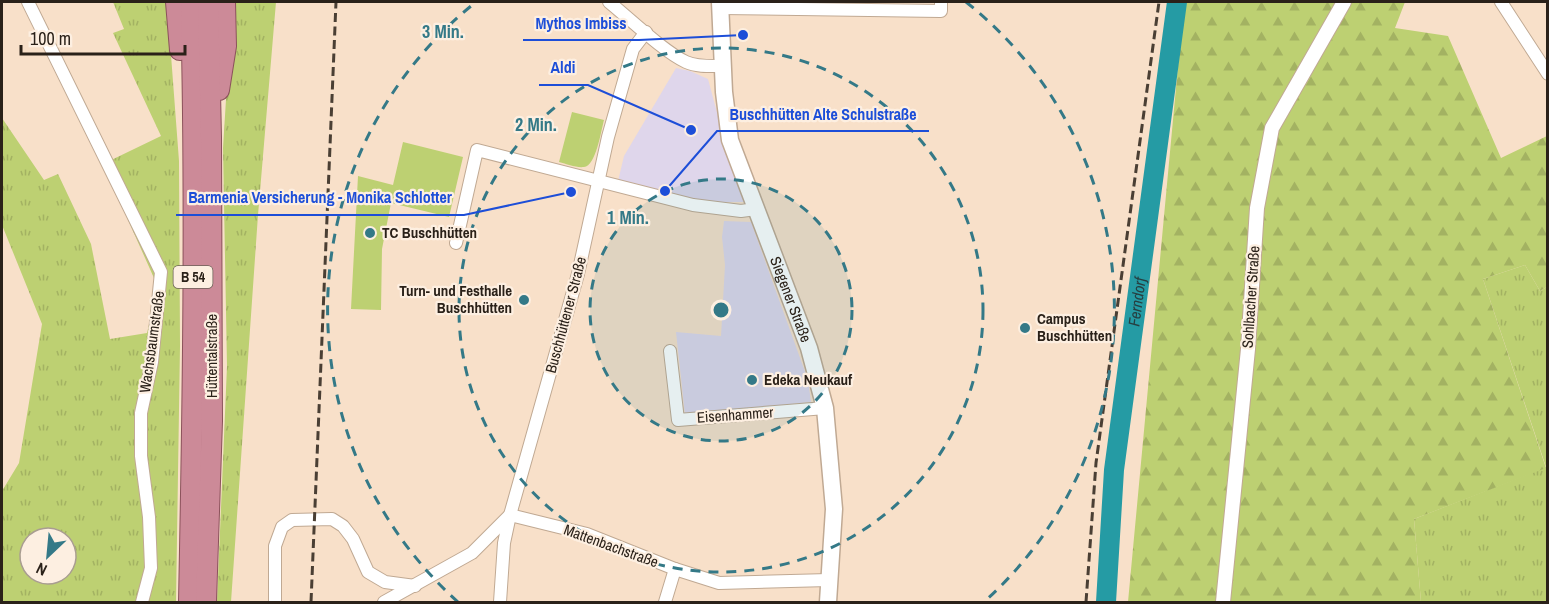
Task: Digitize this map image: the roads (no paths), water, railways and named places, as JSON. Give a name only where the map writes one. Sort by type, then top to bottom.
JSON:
[{"type":"highway","points":[[176,2],[178,39],[194,128]]},
{"type":"highway","name":"Hüttentalstraße","points":[[189,603],[193,414],[194,128],[191,2]]},
{"type":"highway","name":"Hüttentalstraße","points":[[206,603],[212,421],[208,2]]},
{"type":"highway","points":[[211,137],[226,46],[225,2]]},
{"type":"main road","name":"Siegener Straße","points":[[721,5],[724,92],[730,140],[809,348],[825,408],[834,509],[828,603]]},
{"type":"street","name":"Wachsbaumstraße","points":[[28,2],[161,272],[152,362],[141,412],[141,456],[149,517],[151,568],[142,603]]},
{"type":"street","points":[[609,2],[686,62],[704,66],[723,66]]},
{"type":"street","points":[[1501,2],[1548,74]]},
{"type":"street","points":[[721,5],[941,10]]},
{"type":"street","name":"Sohlbacher Straße","points":[[1222,603],[1248,349],[1257,208],[1272,128],[1341,5]]},
{"type":"street","name":"Buschhüttener Straße","points":[[500,603],[504,543],[510,515],[578,274],[606,145],[633,49],[646,32]]},
{"type":"street","points":[[456,243],[477,150],[693,205],[741,211],[756,209]]},
{"type":"street","name":"Eisenhammer","points":[[670,351],[678,420],[825,408]]},
{"type":"street","points":[[384,603],[472,553],[510,515]]},
{"type":"street","name":"Mattenbachstraße","points":[[510,515],[587,534],[675,569],[718,583],[830,580]]},
{"type":"street","points":[[275,603],[275,546],[282,527],[292,520],[332,519],[343,526],[353,539],[368,572],[385,582],[415,586]]},
{"type":"street","points":[[665,603],[675,569]]},
{"type":"waterway","name":"Ferndorf","points":[[1106,602],[1114,470],[1177,2]]},
{"type":"railway","points":[[311,602],[336,2]]},
{"type":"railway","points":[[1086,602],[1096,463],[1159,2]]},
{"type":"place","name":"Mythos Imbiss","points":[[743,35]]},
{"type":"place","name":"Aldi","points":[[691,130]]},
{"type":"place","name":"Buschhütten Alte Schulstraße","points":[[665,191]]},
{"type":"place","name":"Barmenia Versicherung - Monika Schlotter","points":[[571,192]]},
{"type":"place","name":"TC Buschhütten","points":[[370,233]]},
{"type":"place","name":"Turn- und Festhalle Buschhütten","points":[[524,300]]},
{"type":"place","name":"Campus Buschhütten","points":[[1025,328]]},
{"type":"place","name":"Edeka Neukauf","points":[[752,380]]}]
